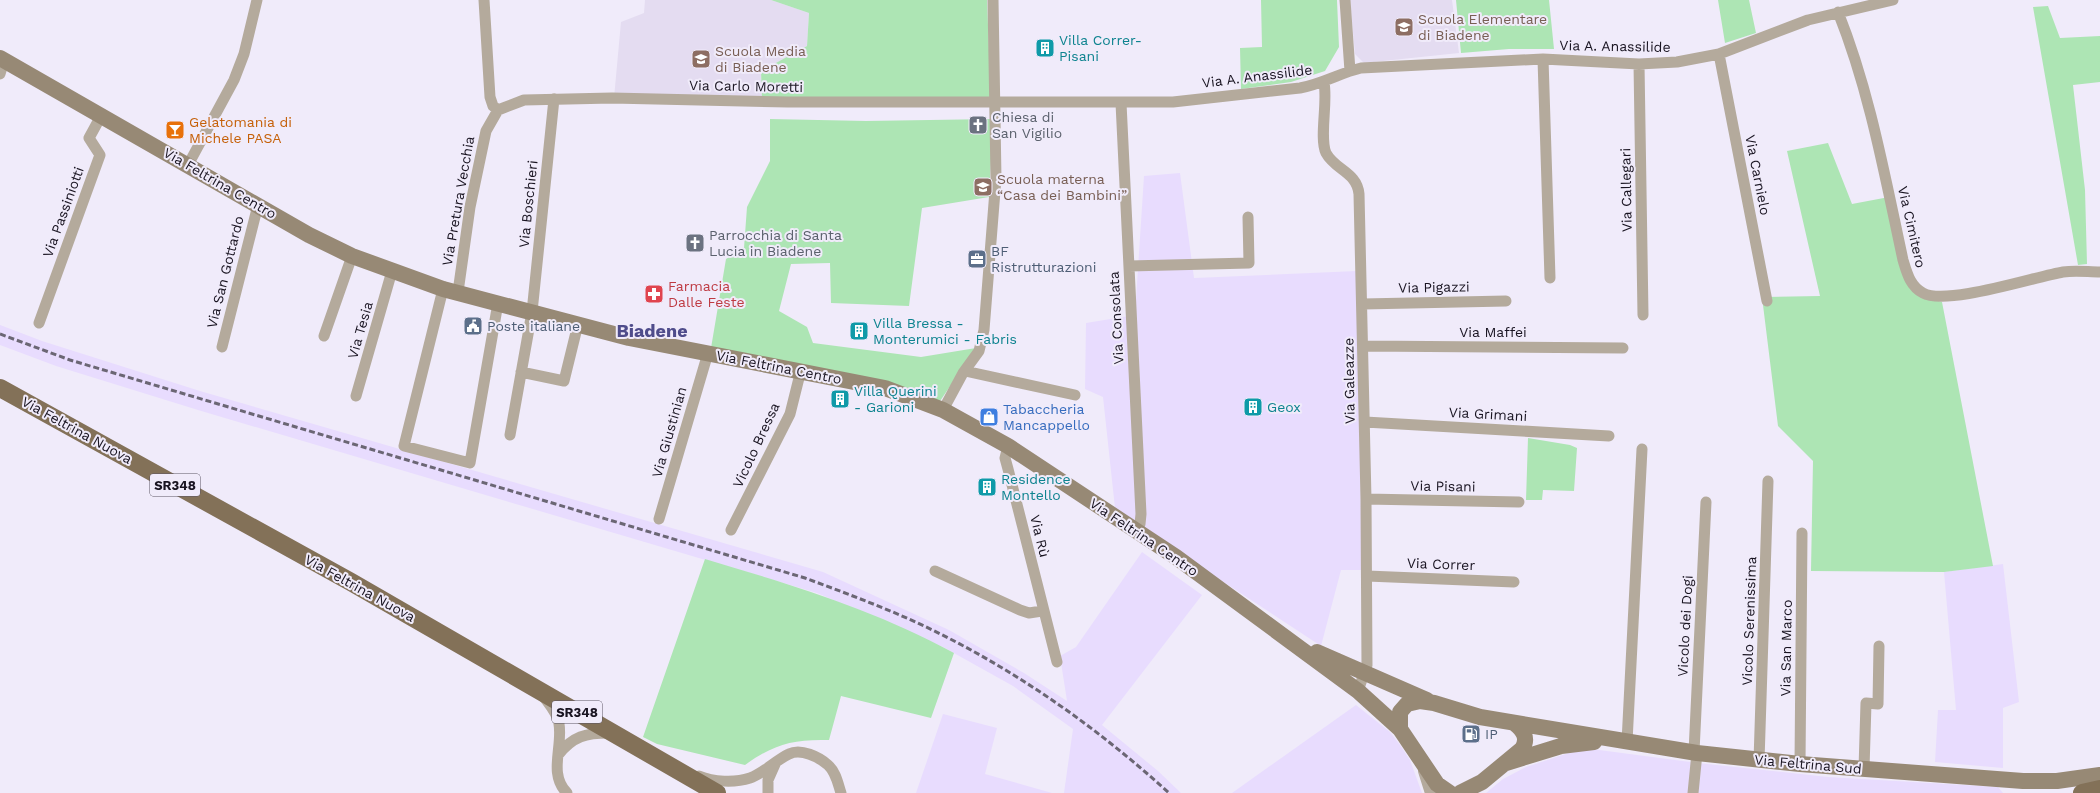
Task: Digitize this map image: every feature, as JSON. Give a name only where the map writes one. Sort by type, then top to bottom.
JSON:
[{"type":"main road","name":"Via Feltrina Centro","points":[[1,64],[101,116],[309,235],[352,256],[392,271],[450,291],[629,338],[801,370],[885,388],[943,410],[1008,446],[1136,530],[1358,691]]},
{"type":"main road","name":"Via Feltrina Nuova","points":[[0,388],[358,586],[717,793]]},
{"type":"main road","name":"Via Feltrina Centro","points":[[1281,634],[1365,674]]},
{"type":"main road","points":[[1365,674],[1434,703]]},
{"type":"main road","points":[[1358,691],[1400,728],[1437,784],[1450,793]]},
{"type":"main road","points":[[1400,728],[1399,716],[1403,707],[1413,702],[1434,703]]},
{"type":"main road","name":"Via Feltrina Sud","points":[[1434,703],[1464,713],[1514,723],[1623,742],[1759,761],[2045,781],[2100,775]]},
{"type":"main road","points":[[1460,793],[1477,788],[1520,752],[1526,741],[1523,731],[1514,723]]},
{"type":"main road","name":"Via Feltrina Sud","points":[[1506,763],[1572,744],[1623,742]]},
{"type":"main road","points":[[1989,778],[2003,786],[2007,793]]},
{"type":"main road","points":[[2082,793],[2100,789]]},
{"type":"street","points":[[188,165],[234,80],[244,54],[256,0]]},
{"type":"street","points":[[484,0],[490,97],[493,106],[498,110]]},
{"type":"street","points":[[943,410],[965,371],[979,351],[984,330],[996,178],[993,0]]},
{"type":"street","points":[[1345,0],[1350,71]]},
{"type":"street","name":"Via A. Anassilide","points":[[995,101],[1121,103],[1173,102],[1293,89],[1324,83],[1350,71],[1361,68],[1428,64],[1543,59],[1639,64],[1677,62],[1719,54],[1808,20],[1893,0]]},
{"type":"street","name":"Via Cimitero","points":[[1838,12],[1854,56],[1874,124],[1903,260],[1908,277],[1914,286],[1923,293],[1932,296],[1954,296],[2065,272],[2100,273]]},
{"type":"street","name":"Via Carnielo","points":[[1719,54],[1767,302]]},
{"type":"street","points":[[1543,59],[1550,278]]},
{"type":"street","name":"Via Callegari","points":[[1639,64],[1643,315]]},
{"type":"street","name":"Via Galeazze","points":[[1324,83],[1326,101],[1325,152],[1332,162],[1351,175],[1359,190],[1365,422],[1367,665],[1358,691]]},
{"type":"street","name":"Via Carlo Moretti","points":[[498,110],[524,100],[554,99],[612,98],[811,102],[995,101]]},
{"type":"street","name":"Via Boschieri","points":[[532,312],[554,99]]},
{"type":"street","name":"Via Consolata","points":[[1121,103],[1141,514],[1140,524],[1136,530]]},
{"type":"street","name":"Via Pretura Vecchia","points":[[450,291],[470,208],[486,131],[498,110]]},
{"type":"street","name":"Via Passiniotti","points":[[39,323],[100,155],[88,138],[101,116]]},
{"type":"street","name":"Via San Gottardo","points":[[222,347],[258,205]]},
{"type":"street","points":[[1129,266],[1249,263],[1248,217]]},
{"type":"street","points":[[324,336],[352,256]]},
{"type":"street","name":"Via Tesia","points":[[356,396],[392,271]]},
{"type":"street","points":[[450,291],[404,446],[470,463],[498,303]]},
{"type":"street","name":"Via Pigazzi","points":[[1363,304],[1506,300]]},
{"type":"street","points":[[510,435],[532,312]]},
{"type":"street","points":[[521,372],[564,381],[578,324]]},
{"type":"street","name":"Via Maffei","points":[[1363,346],[1623,348]]},
{"type":"street","name":"Via Giustinian","points":[[658,519],[708,353]]},
{"type":"street","name":"Vicolo Bressa","points":[[731,530],[790,414],[801,370]]},
{"type":"street","points":[[965,371],[1075,395]]},
{"type":"street","name":"Via Grimani","points":[[1365,422],[1609,436]]},
{"type":"street","name":"Via Rù","points":[[1008,446],[1005,458],[1006,464],[1056,662]]},
{"type":"street","points":[[1623,742],[1642,449]]},
{"type":"street","name":"Vicolo Serenissima","points":[[1759,761],[1768,481]]},
{"type":"street","name":"Via Pisani","points":[[1366,499],[1519,502]]},
{"type":"street","name":"Vicolo dei Dogi","points":[[1693,793],[1706,502]]},
{"type":"street","name":"Via San Marco","points":[[1800,764],[1802,533]]},
{"type":"street","points":[[935,570],[1020,610],[1030,613],[1042,611]]},
{"type":"street","name":"Via Correr","points":[[1367,576],[1514,582]]},
{"type":"street","points":[[1864,769],[1866,704],[1878,704],[1879,646]]},
{"type":"street","points":[[539,690],[554,710],[559,723],[558,779],[562,788],[567,793]]},
{"type":"street","points":[[558,755],[567,743],[587,734],[614,733]]},
{"type":"street","points":[[663,761],[706,780],[735,781],[751,778],[791,753],[805,752],[829,766],[838,780],[841,793]]},
{"type":"street","points":[[768,793],[768,780],[777,761]]},
{"type":"street","points":[[1422,761],[1432,793]]},
{"type":"shaded area","name":"Scuola Media di Biadene","points":[[645,0],[771,0],[809,13],[807,46],[761,71],[762,100],[614,98],[621,22],[644,13]]},
{"type":"shaded area","name":"Scuola Elementare di Biadene","points":[[1350,0],[1452,0],[1459,53],[1364,63],[1355,54]]},
{"type":"shaded area","points":[[1180,173],[1194,278],[1357,271],[1362,570],[1341,570],[1321,646],[1149,533],[1115,508],[1103,397],[1085,389],[1086,323],[1135,315],[1144,176]]},
{"type":"shaded area","points":[[0,325],[42,341],[200,391],[823,572],[949,630],[1024,673],[1067,701],[1060,656],[1076,647],[1142,552],[1202,595],[1102,725],[1158,771],[1181,793],[1064,793],[1073,729],[1013,686],[943,647],[817,593],[198,410],[56,366],[0,345]]},
{"type":"shaded area","points":[[2003,564],[2019,702],[2003,708],[2003,768],[1935,762],[1938,710],[1956,710],[1944,572]]},
{"type":"shaded area","points":[[1356,705],[1390,732],[1400,745],[1410,760],[1422,793],[1232,793]]},
{"type":"shaded area","points":[[943,714],[997,728],[985,774],[1052,793],[916,793]]},
{"type":"shaded area","points":[[1584,748],[1698,763],[1828,777],[1998,787],[2003,793],[1486,793],[1503,779],[1526,767]]},
{"type":"green space","points":[[771,0],[987,0],[991,99],[762,100],[761,71],[807,46],[809,13]]},
{"type":"green space","points":[[1261,0],[1337,0],[1339,47],[1325,71],[1291,82],[1241,89],[1240,48],[1262,47]]},
{"type":"green space","points":[[1456,0],[1549,0],[1554,49],[1509,49],[1461,53]]},
{"type":"green space","points":[[1718,0],[1749,0],[1756,33],[1725,43]]},
{"type":"green space","points":[[2048,6],[2060,38],[2100,36],[2100,82],[2073,85],[2085,190],[2087,264],[2078,265],[2033,7]]},
{"type":"green space","points":[[770,119],[866,121],[993,119],[989,197],[922,208],[909,306],[831,303],[830,263],[791,264],[779,311],[807,327],[813,343],[921,357],[976,348],[938,404],[711,348],[726,259],[744,248],[747,207],[770,161]]},
{"type":"green space","points":[[1828,143],[1852,204],[1889,197],[1912,279],[1928,298],[1942,302],[1993,566],[1944,572],[1811,571],[1813,461],[1778,426],[1762,297],[1820,296],[1787,151]]},
{"type":"green space","points":[[1528,438],[1570,445],[1577,448],[1574,491],[1543,490],[1542,500],[1526,500]]},
{"type":"green space","points":[[705,559],[832,599],[893,623],[954,653],[931,718],[841,696],[829,740],[784,744],[765,752],[745,765],[657,744],[643,737]]},
{"type":"railway","points":[[0,334],[70,360],[805,578],[883,608],[944,636],[979,654],[1012,674],[1078,718],[1169,793]]},
{"type":"place","name":"Scuola Elementare di Biadene","points":[[1404,27]]},
{"type":"place","name":"Villa Correr- Pisani","points":[[1045,48]]},
{"type":"place","name":"Scuola Media di Biadene","points":[[701,59]]},
{"type":"place","name":"Chiesa di San Vigilio","points":[[978,125]]},
{"type":"place","name":"Gelatomania di Michele PASA","points":[[175,130]]},
{"type":"place","name":"Scuola materna “Casa dei Bambini”","points":[[983,187]]},
{"type":"place","name":"Parrocchia di Santa Lucia in Biadene","points":[[695,243]]},
{"type":"place","name":"BF Ristrutturazioni","points":[[977,259]]},
{"type":"place","name":"Farmacia Dalle Feste","points":[[654,294]]},
{"type":"place","name":"Poste italiane","points":[[473,326]]},
{"type":"place","name":"Villa Bressa - Monterumici - Fabris","points":[[859,331]]},
{"type":"place","name":"Villa Querini - Garioni","points":[[840,399]]},
{"type":"place","name":"Geox","points":[[1253,407]]},
{"type":"place","name":"Tabaccheria Mancappello","points":[[989,417]]},
{"type":"place","name":"Residence Montello","points":[[987,487]]},
{"type":"place","name":"IP","points":[[1471,734]]},
{"type":"district","name":"Biadene","points":[[652,331]]}]
